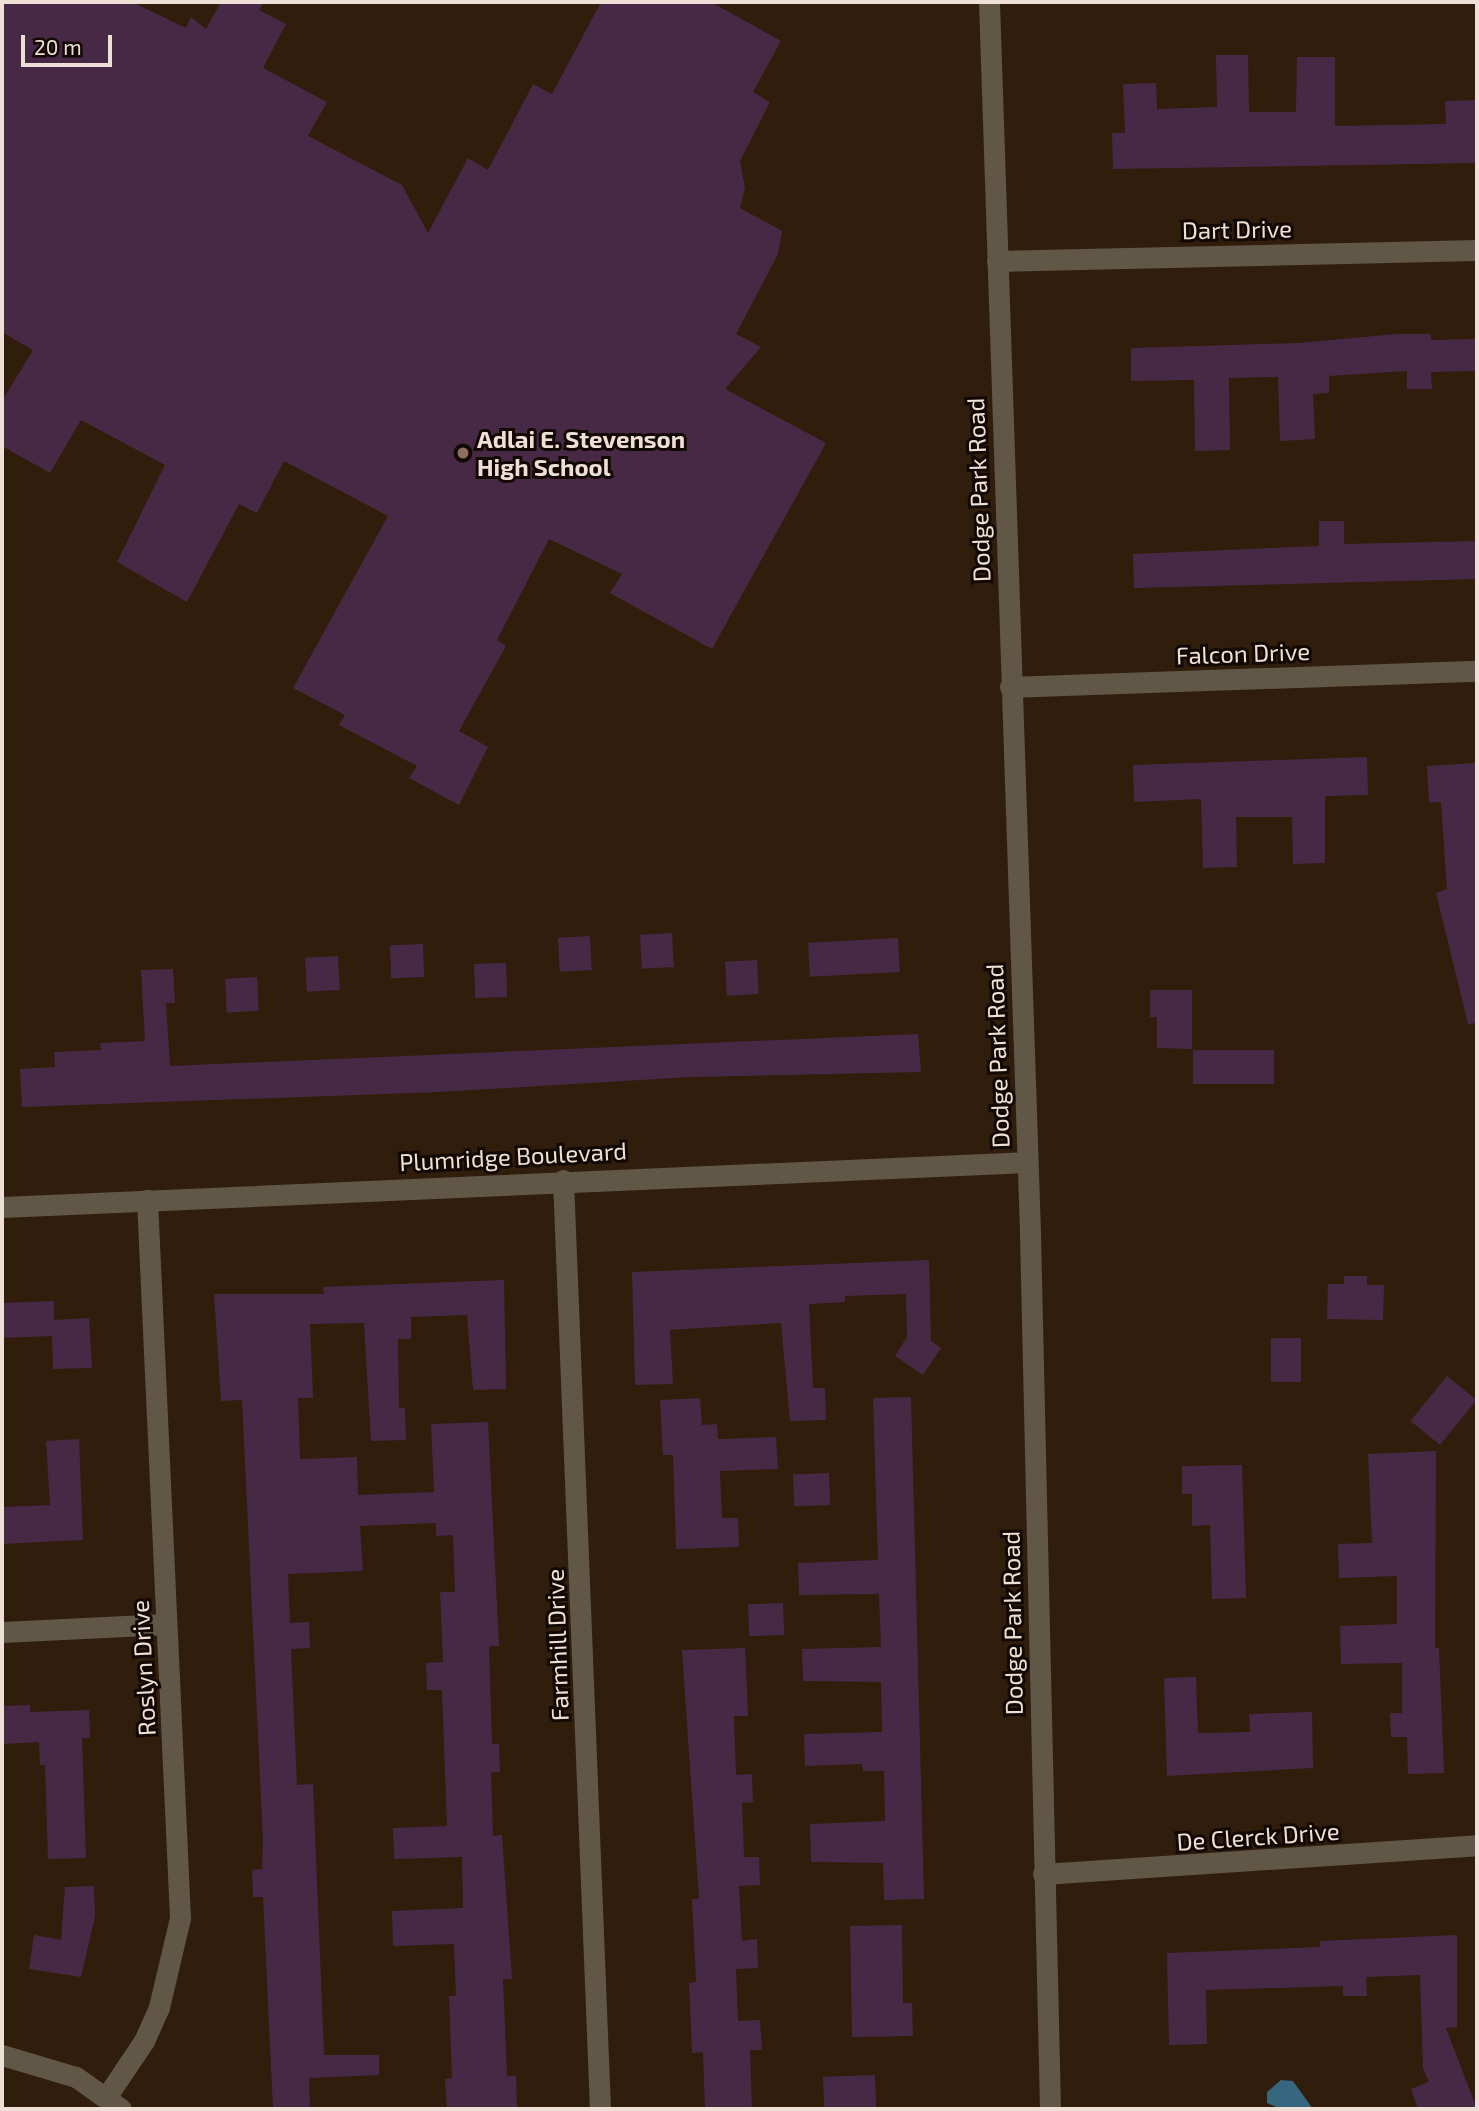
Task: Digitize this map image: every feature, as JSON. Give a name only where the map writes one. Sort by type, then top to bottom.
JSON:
[{"type":"street","name":"Dodge Park Road","points":[[989,2],[1027,1162],[1050,2109]]},
{"type":"street","name":"Dart Drive","points":[[997,261],[1477,250]]},
{"type":"street","name":"Falcon Drive","points":[[1010,687],[1477,671]]},
{"type":"street","name":"Plumridge Boulevard","points":[[2,1207],[563,1180],[1027,1162]]},
{"type":"street","name":"Farmhill Drive","points":[[563,1180],[600,2109]]},
{"type":"street","name":"Roslyn Drive","points":[[114,2103],[159,2007],[180,1918],[148,1200]]},
{"type":"street","points":[[2,1632],[166,1624]]},
{"type":"street","name":"De Clerck Drive","points":[[1044,1874],[1477,1845]]},
{"type":"street","points":[[2,2055],[47,2064],[114,2103]]},
{"type":"water","points":[[1281,2080],[1293,2081],[1313,2109],[1281,2109],[1267,2103],[1267,2092]]},
{"type":"building","points":[[2,2],[132,2],[186,28],[191,17],[206,29],[221,2],[264,2],[259,10],[286,24],[263,68],[327,102],[308,136],[402,185],[428,233],[468,158],[488,170],[533,84],[552,94],[601,2],[711,2],[781,41],[753,92],[770,102],[740,161],[745,188],[740,208],[782,231],[778,254],[736,334],[761,347],[725,389],[826,443],[712,649],[610,593],[622,574],[549,539],[497,640],[506,646],[459,731],[488,747],[459,805],[409,778],[417,766],[339,725],[345,715],[293,688],[388,516],[284,461],[257,513],[239,504],[187,602],[117,562],[165,465],[81,420],[50,473],[2,446],[2,401],[33,350],[2,332]]},
{"type":"building","points":[[1216,55],[1248,55],[1249,112],[1296,112],[1297,57],[1335,57],[1335,126],[1446,124],[1445,101],[1477,100],[1477,163],[1113,169],[1112,133],[1125,133],[1123,84],[1156,83],[1157,109],[1217,107]]},
{"type":"building","points":[[1396,334],[1431,334],[1431,340],[1477,339],[1477,371],[1431,372],[1432,389],[1407,389],[1407,371],[1329,376],[1329,393],[1313,394],[1315,439],[1280,441],[1278,377],[1229,378],[1230,450],[1195,451],[1194,380],[1131,381],[1131,348],[1299,343]]},
{"type":"building","points":[[1319,521],[1344,521],[1344,544],[1477,541],[1477,579],[1134,588],[1133,554],[1319,546]]},
{"type":"building","points":[[1367,757],[1368,795],[1325,796],[1325,863],[1293,864],[1292,817],[1236,817],[1237,867],[1203,868],[1201,799],[1134,802],[1133,765]]},
{"type":"building","points":[[1477,763],[1477,1023],[1468,1024],[1436,893],[1447,889],[1441,802],[1429,803],[1427,766]]},
{"type":"building","points":[[672,933],[674,967],[642,969],[640,935]]},
{"type":"building","points":[[590,936],[592,970],[560,972],[558,938]]},
{"type":"building","points":[[898,938],[900,972],[810,977],[808,943]]},
{"type":"building","points":[[423,944],[424,977],[391,978],[390,945]]},
{"type":"building","points":[[338,956],[340,990],[307,992],[305,958]]},
{"type":"building","points":[[757,960],[759,994],[727,996],[725,962]]},
{"type":"building","points":[[506,963],[507,997],[475,998],[474,964]]},
{"type":"building","points":[[173,969],[175,1003],[166,1003],[170,1066],[918,1034],[921,1072],[690,1077],[440,1092],[22,1107],[20,1069],[55,1067],[54,1052],[101,1050],[100,1043],[145,1041],[141,970]]},
{"type":"building","points":[[257,977],[259,1011],[227,1013],[225,979]]},
{"type":"building","points":[[1150,990],[1192,990],[1192,1049],[1157,1048],[1157,1017],[1150,1017]]},
{"type":"building","points":[[1193,1050],[1274,1050],[1274,1084],[1193,1084]]},
{"type":"building","points":[[929,1260],[931,1341],[941,1348],[923,1375],[895,1356],[907,1337],[906,1294],[845,1296],[845,1302],[809,1304],[813,1388],[825,1388],[826,1420],[790,1421],[781,1323],[670,1330],[673,1384],[635,1385],[632,1272]]},
{"type":"building","points":[[1344,1276],[1367,1276],[1367,1285],[1384,1285],[1383,1320],[1327,1319],[1328,1284],[1344,1284]]},
{"type":"building","points":[[504,1280],[506,1389],[473,1390],[467,1315],[411,1317],[411,1339],[398,1339],[399,1408],[405,1408],[406,1440],[371,1441],[364,1323],[310,1324],[313,1398],[298,1398],[300,1459],[357,1457],[358,1495],[434,1492],[431,1424],[488,1422],[499,1646],[489,1646],[492,1744],[499,1744],[500,1772],[491,1772],[493,1836],[502,1835],[512,1979],[503,1979],[507,2076],[516,2076],[517,2109],[447,2108],[445,2079],[452,2078],[449,1996],[456,1996],[454,1944],[393,1946],[392,1911],[463,1908],[462,1857],[394,1859],[393,1828],[447,1826],[442,1690],[427,1690],[426,1663],[443,1662],[440,1592],[455,1592],[453,1535],[436,1536],[436,1523],[360,1526],[363,1571],[288,1574],[290,1623],[309,1622],[310,1648],[291,1649],[297,1785],[313,1784],[324,2055],[379,2055],[379,2075],[309,2078],[310,2109],[273,2109],[263,1897],[253,1897],[252,1870],[262,1869],[263,1841],[242,1400],[221,1401],[214,1294],[324,1294],[323,1287]]},
{"type":"building","points":[[54,1301],[54,1320],[89,1318],[92,1368],[53,1369],[52,1336],[2,1338],[2,1303]]},
{"type":"building","points":[[1271,1338],[1301,1338],[1301,1382],[1271,1382]]},
{"type":"building","points":[[1447,1376],[1477,1400],[1440,1445],[1410,1421]]},
{"type":"building","points":[[911,1397],[924,1899],[884,1900],[883,1863],[811,1862],[810,1824],[885,1821],[884,1771],[863,1771],[862,1764],[805,1766],[804,1734],[882,1732],[881,1682],[803,1681],[802,1649],[881,1647],[879,1594],[799,1595],[798,1563],[878,1560],[873,1398]]},
{"type":"building","points":[[700,1398],[702,1425],[717,1424],[718,1439],[776,1437],[778,1469],[720,1471],[722,1518],[738,1518],[739,1547],[676,1549],[673,1455],[663,1455],[660,1400]]},
{"type":"building","points":[[79,1439],[83,1540],[2,1544],[2,1507],[50,1505],[46,1441]]},
{"type":"building","points":[[1436,1451],[1435,1648],[1439,1648],[1444,1773],[1408,1774],[1407,1737],[1391,1737],[1390,1713],[1402,1713],[1402,1663],[1341,1664],[1340,1626],[1397,1624],[1397,1576],[1339,1578],[1338,1544],[1372,1543],[1368,1454]]},
{"type":"building","points":[[1242,1465],[1246,1598],[1212,1599],[1210,1525],[1192,1526],[1192,1494],[1182,1494],[1182,1466]]},
{"type":"building","points":[[829,1473],[830,1505],[794,1506],[793,1474]]},
{"type":"building","points":[[783,1603],[784,1635],[749,1636],[748,1604]]},
{"type":"building","points":[[745,1648],[748,1716],[734,1716],[736,1775],[752,1774],[753,1802],[742,1803],[744,1857],[759,1857],[760,1885],[739,1886],[742,1941],[757,1939],[758,1968],[736,1969],[738,2021],[760,2020],[762,2050],[750,2050],[752,2109],[705,2109],[703,2052],[692,2053],[689,1983],[696,1982],[692,1899],[699,1899],[682,1650]]},
{"type":"building","points":[[1196,1677],[1198,1733],[1250,1732],[1249,1714],[1312,1712],[1313,1768],[1167,1776],[1164,1678]]},
{"type":"building","points":[[30,1705],[30,1712],[89,1710],[90,1738],[82,1738],[86,1858],[48,1859],[45,1765],[40,1765],[39,1742],[3,1744],[2,1706]]},
{"type":"building","points":[[94,1886],[95,1916],[81,1977],[29,1969],[34,1935],[61,1940],[65,1887]]},
{"type":"building","points":[[902,1925],[903,2003],[912,2003],[913,2036],[852,2037],[850,1926]]},
{"type":"building","points":[[1457,1935],[1457,2027],[1446,2028],[1477,2109],[1418,2109],[1411,2089],[1429,2082],[1423,2068],[1420,1975],[1366,1977],[1367,1996],[1343,1996],[1343,1986],[1206,1990],[1207,2044],[1169,2045],[1167,1953],[1320,1947],[1320,1941]]},
{"type":"building","points":[[875,2075],[876,2109],[824,2109],[823,2077]]},
{"type":"place","name":"Adlai E. Stevenson High School","points":[[463,453]]}]
